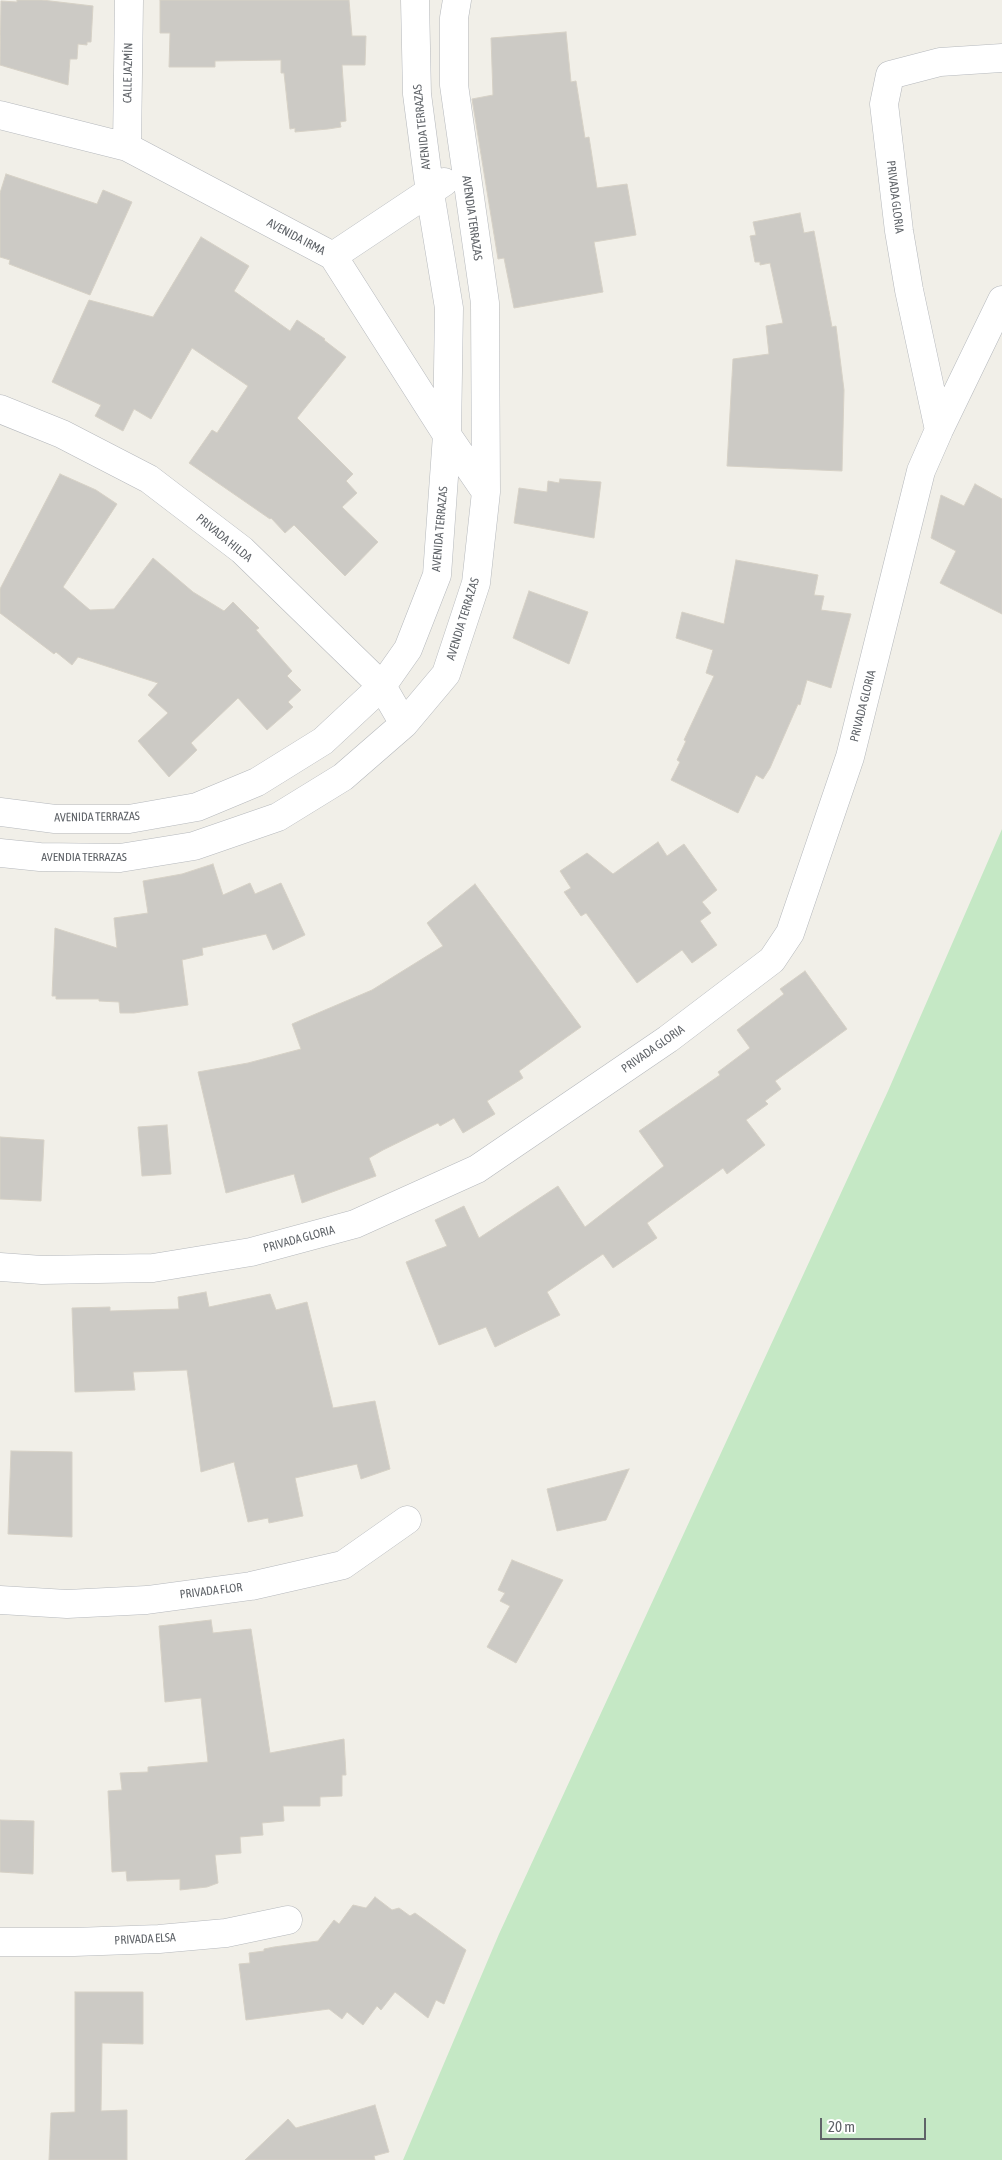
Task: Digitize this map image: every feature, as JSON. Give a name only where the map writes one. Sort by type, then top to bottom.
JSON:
[{"type":"street","name":"CALLE JAZMÍN","points":[[127,146],[129,0]]},
{"type":"street","name":"AVENIDA TERRAZAS","points":[[0,812],[55,819],[129,819],[197,807],[257,782],[322,740],[382,686],[408,649],[437,575],[447,435],[449,308],[430,192],[417,94],[415,0]]},
{"type":"street","name":"AVENDIA TERRAZAS","points":[[0,853],[40,857],[120,858],[194,846],[278,817],[343,777],[404,724],[446,674],[476,584],[486,492],[485,303],[454,86],[454,18],[456,0]]},
{"type":"street","name":"PRIVADA GLORIA","points":[[939,430],[909,290],[899,232],[884,104],[890,75],[940,62],[1002,58]]},
{"type":"street","name":"AVENIDA IRMA","points":[[0,115],[127,146],[333,256],[447,435],[486,492]]},
{"type":"street","points":[[333,256],[465,167]]},
{"type":"street","name":"PRIVADA GLORIA","points":[[0,1267],[42,1270],[153,1268],[250,1252],[356,1224],[477,1169],[668,1039],[772,960],[790,933],[850,757],[921,472],[939,430],[1002,300]]},
{"type":"street","name":"PRIVADA HILDA","points":[[0,409],[62,434],[149,479],[242,550],[382,686],[404,724]]},
{"type":"street","name":"PRIVADA FLOR","points":[[0,1600],[67,1604],[147,1600],[251,1586],[343,1565],[407,1520]]},
{"type":"street","name":"PRIVADA ELSA","points":[[0,1942],[159,1939],[226,1933],[288,1920]]},
{"type":"green space","points":[[1002,829],[1002,2160],[403,2160],[499,1934],[888,1091]]},
{"type":"building","points":[[17,0],[42,0],[93,6],[91,42],[87,42],[87,45],[78,44],[77,59],[70,59],[68,85],[0,65],[1,1],[17,2]]},
{"type":"building","points":[[160,0],[349,0],[352,36],[366,36],[365,65],[342,65],[346,121],[340,122],[341,127],[328,129],[295,132],[295,128],[290,129],[284,73],[281,73],[281,60],[215,61],[215,67],[169,67],[170,33],[160,33]]},
{"type":"building","points":[[566,32],[571,82],[576,81],[585,138],[589,137],[597,188],[627,184],[636,235],[594,242],[603,292],[514,308],[504,258],[498,259],[472,99],[493,95],[491,38]]},
{"type":"building","points":[[6,174],[97,204],[103,190],[132,202],[90,295],[9,264],[10,260],[0,257],[0,193]]},
{"type":"building","points":[[800,213],[804,233],[814,231],[832,327],[836,326],[844,390],[842,471],[727,466],[733,359],[769,354],[766,326],[783,323],[770,263],[760,265],[760,262],[755,262],[750,236],[756,235],[753,222]]},
{"type":"building","points":[[201,237],[249,266],[234,291],[290,331],[297,320],[325,339],[346,357],[297,418],[353,474],[346,481],[357,493],[342,507],[378,542],[345,576],[294,525],[285,533],[271,518],[189,463],[212,430],[217,433],[248,386],[192,348],[151,419],[134,409],[123,431],[95,416],[101,405],[52,382],[89,300],[153,317]]},
{"type":"building","points":[[60,474],[96,490],[117,504],[63,587],[90,610],[114,609],[153,558],[193,592],[224,611],[233,602],[259,628],[256,630],[292,671],[287,676],[301,690],[288,702],[293,707],[267,730],[238,698],[191,743],[197,750],[169,777],[138,741],[168,713],[148,695],[158,683],[78,657],[72,665],[56,652],[54,654],[0,613],[0,589]]},
{"type":"building","points":[[560,479],[601,482],[594,538],[514,523],[519,488],[547,492],[548,481],[559,483]]},
{"type":"building","points":[[975,484],[1002,499],[1002,614],[940,583],[956,551],[931,538],[941,495],[964,506]]},
{"type":"building","points":[[736,560],[818,575],[814,595],[824,596],[821,610],[851,614],[831,688],[807,680],[800,705],[798,704],[770,768],[763,779],[756,775],[738,813],[671,780],[680,762],[677,760],[686,741],[684,740],[714,676],[706,673],[713,650],[676,638],[682,612],[724,624]]},
{"type":"building","points":[[529,591],[588,612],[569,664],[513,638]]},
{"type":"building","points":[[658,842],[667,856],[684,844],[717,890],[702,902],[711,913],[700,921],[717,945],[692,963],[682,950],[637,983],[586,913],[581,916],[564,892],[571,888],[560,871],[587,853],[613,874]]},
{"type":"building","points":[[213,864],[223,895],[250,883],[255,894],[281,883],[305,935],[273,950],[266,934],[202,948],[203,955],[182,960],[188,1005],[134,1013],[120,1013],[119,1002],[99,1001],[99,999],[56,999],[56,996],[52,996],[55,928],[117,948],[114,918],[148,913],[143,881],[182,874]]},
{"type":"building","points":[[475,884],[581,1027],[519,1071],[523,1078],[487,1101],[495,1114],[463,1133],[454,1118],[440,1126],[438,1123],[383,1150],[369,1158],[376,1176],[302,1203],[294,1174],[226,1193],[198,1072],[248,1063],[301,1049],[292,1024],[372,990],[443,946],[427,923]]},
{"type":"building","points":[[805,971],[847,1029],[775,1081],[781,1089],[765,1101],[768,1104],[746,1120],[765,1145],[727,1174],[723,1168],[647,1223],[657,1238],[613,1268],[603,1254],[547,1292],[560,1315],[495,1347],[486,1327],[439,1345],[406,1262],[447,1246],[435,1220],[464,1206],[479,1238],[558,1186],[585,1227],[664,1166],[639,1131],[720,1075],[718,1072],[750,1048],[737,1030],[784,994],[780,989]]},
{"type":"building","points":[[167,1125],[171,1174],[142,1176],[138,1127]]},
{"type":"building","points":[[0,1137],[44,1140],[41,1201],[0,1199]]},
{"type":"building","points":[[206,1292],[209,1307],[270,1294],[276,1310],[307,1302],[333,1408],[375,1401],[390,1469],[361,1479],[357,1464],[295,1478],[303,1516],[269,1523],[268,1518],[248,1522],[234,1462],[201,1472],[187,1370],[133,1372],[135,1390],[75,1392],[72,1308],[110,1307],[110,1311],[179,1309],[178,1297]]},
{"type":"building","points":[[11,1451],[72,1452],[72,1537],[8,1534]]},
{"type":"building","points":[[629,1469],[606,1520],[557,1531],[547,1489]]},
{"type":"building","points":[[512,1560],[563,1580],[516,1663],[487,1647],[510,1606],[500,1601],[505,1593],[498,1590]]},
{"type":"building","points":[[211,1620],[213,1633],[251,1629],[270,1753],[344,1739],[346,1775],[342,1775],[342,1796],[320,1797],[320,1806],[283,1806],[284,1821],[262,1823],[263,1835],[240,1837],[241,1853],[215,1855],[218,1883],[207,1887],[180,1890],[180,1879],[127,1881],[126,1871],[112,1872],[108,1791],[122,1790],[120,1773],[148,1772],[148,1767],[208,1762],[201,1698],[165,1702],[159,1626]]},
{"type":"building","points":[[0,1820],[34,1821],[33,1874],[0,1872]]},
{"type":"building","points":[[375,1897],[392,1910],[399,1908],[410,1916],[415,1913],[466,1950],[444,2004],[436,2000],[428,2018],[395,1992],[381,2010],[377,2006],[363,2025],[347,2012],[342,2019],[329,2009],[246,2020],[239,1964],[250,1963],[249,1953],[264,1951],[264,1949],[274,1947],[318,1941],[334,1920],[339,1924],[353,1905],[366,1908]]},
{"type":"building","points":[[75,1992],[143,1992],[143,2044],[102,2043],[101,2111],[127,2110],[127,2160],[49,2160],[51,2113],[75,2112]]},
{"type":"building","points":[[375,2105],[389,2152],[374,2156],[375,2160],[245,2160],[288,2119],[296,2128]]}]
